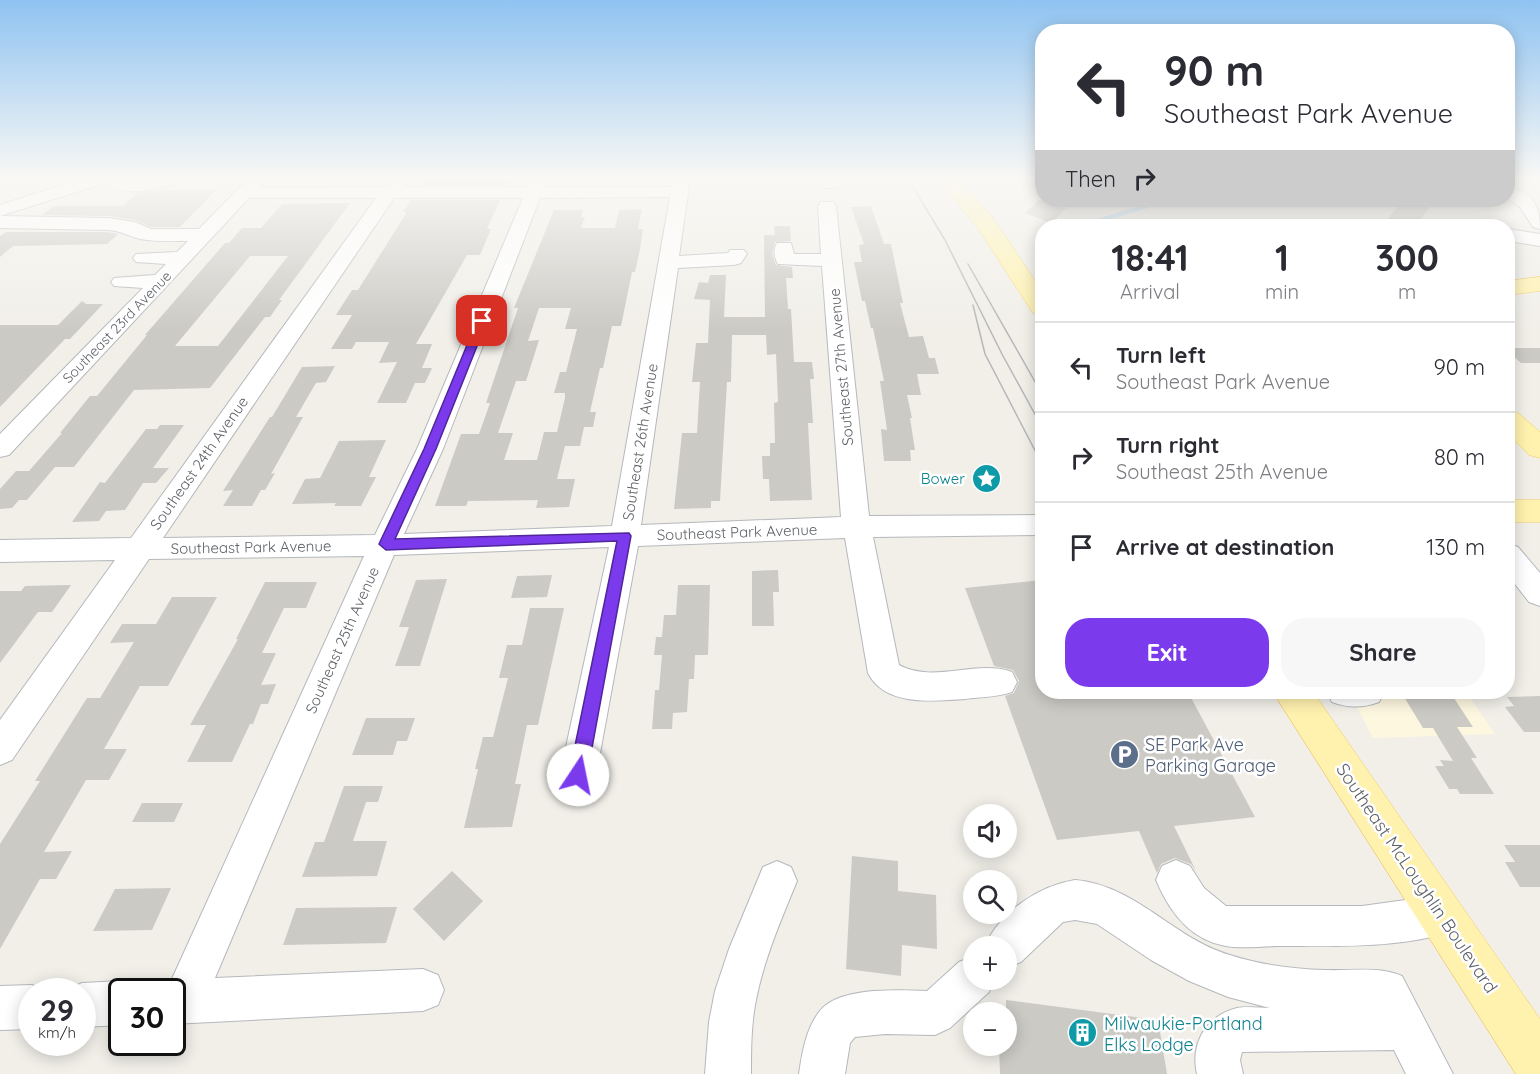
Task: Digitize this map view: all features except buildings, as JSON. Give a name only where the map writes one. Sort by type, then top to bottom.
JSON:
[{"type":"main road","points":[[989,229],[1035,298]]},
{"type":"main road","points":[[1515,287],[1540,284]]},
{"type":"main road","points":[[1515,425],[1540,448]]},
{"type":"main road","points":[[1515,511],[1540,511]]},
{"type":"main road","name":"Southeast McLoughlin Boulevard","points":[[1297,699],[1540,1064]]},
{"type":"street","points":[[132,229],[151,236],[206,235]]},
{"type":"street","name":"Southeast 23rd Avenue","points":[[0,449],[212,229]]},
{"type":"street","name":"Southeast 24th Avenue","points":[[0,749],[365,229]]},
{"type":"street","name":"Southeast 25th Avenue","points":[[186,983],[430,449],[519,229]]},
{"type":"street","name":"Southeast 26th Avenue","points":[[578,775],[624,536],[674,229]]},
{"type":"street","name":"Southeast 27th Avenue","points":[[833,229],[832,260],[853,505],[884,673],[905,685],[931,687],[1000,682]]},
{"type":"street","points":[[1515,236],[1540,240]]},
{"type":"street","points":[[784,247],[785,260],[832,260]]},
{"type":"street","points":[[669,262],[734,259],[737,254]]},
{"type":"street","points":[[143,258],[184,258]]},
{"type":"street","points":[[121,282],[161,281]]},
{"type":"street","name":"Southeast Park Avenue","points":[[0,551],[386,544],[858,527],[1035,525]]},
{"type":"street","points":[[1515,564],[1540,594]]},
{"type":"street","points":[[1176,880],[1184,897],[1196,910],[1210,920],[1225,926],[1362,926],[1442,915]]},
{"type":"street","points":[[728,1074],[736,992],[758,926],[777,881]]},
{"type":"street","points":[[1017,937],[1040,915],[1059,903],[1083,902],[1106,906],[1130,919],[1166,945],[1227,976],[1275,986],[1343,993],[1387,991],[1430,1074]]},
{"type":"street","points":[[822,1074],[826,1047],[838,1023],[855,1014],[935,1013],[963,987]]},
{"type":"street","points":[[186,1001],[423,990]]},
{"type":"street","points":[[0,1008],[18,1007]]},
{"type":"street","points":[[1220,1074],[1217,1065],[1218,1046],[1227,1034],[1238,1030],[1406,1028]]},
{"type":"shaded area","points":[[1353,699],[1471,699],[1495,734],[1373,738]]},
{"type":"tram line","points":[[938,229],[1035,414]]},
{"type":"tram line","points":[[968,264],[1035,382]]},
{"type":"tram line","points":[[973,305],[985,354],[1035,450]]},
{"type":"place","name":"Bower","points":[[986,478]]},
{"type":"place","name":"SE Park Ave Parking Garage","points":[[1124,754]]},
{"type":"place","name":"Milwaukie-Portland Elks Lodge","points":[[1083,1033]]},
{"type":"route","points":[[482,321],[430,449],[386,544],[624,536],[578,775]]}]
